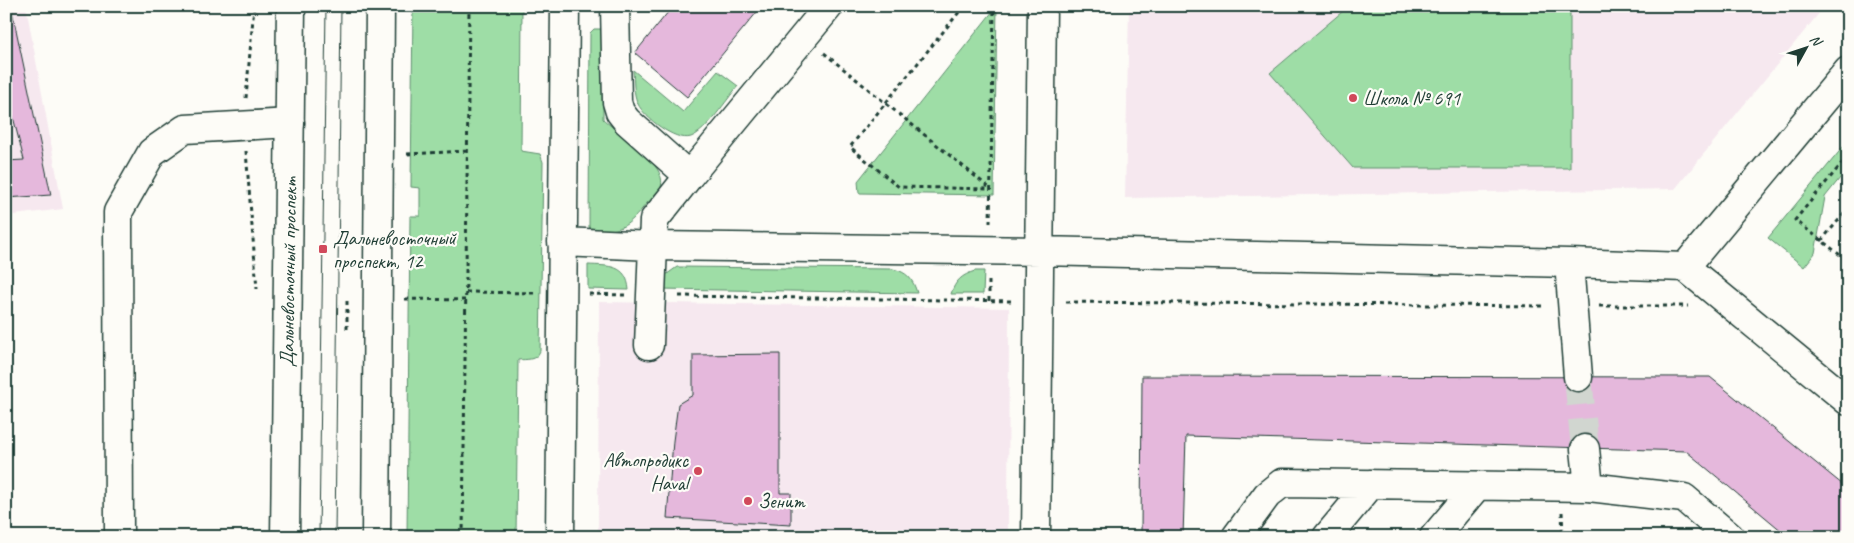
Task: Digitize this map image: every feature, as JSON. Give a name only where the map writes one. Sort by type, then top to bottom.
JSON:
[{"type":"main road","name":"Дальневосточный проспект","points":[[285,537],[291,6]]},
{"type":"main road","points":[[376,537],[380,6]]},
{"type":"main road","points":[[560,537],[564,6]]},
{"type":"main road","points":[[615,6],[618,102],[620,112],[627,121],[689,176]]},
{"type":"main road","points":[[649,345],[654,220],[829,6]]},
{"type":"main road","points":[[1036,537],[1042,6]]},
{"type":"main road","points":[[1686,267],[1848,70]]},
{"type":"main road","points":[[119,537],[118,212],[152,152],[185,130],[290,122]]},
{"type":"main road","points":[[562,242],[653,246],[1040,251],[1686,267],[1848,401]]},
{"type":"main road","points":[[1569,263],[1578,377]]},
{"type":"main road","points":[[1585,449],[1589,487]]},
{"type":"main road","points":[[1236,537],[1267,495],[1282,483],[1589,487],[1684,498],[1730,537]]},
{"type":"main road","points":[[1327,537],[1371,484]]},
{"type":"main road","points":[[1434,537],[1477,486]]},
{"type":"path","points":[[463,537],[469,6]]},
{"type":"path","points":[[964,6],[850,147],[899,187],[991,189]]},
{"type":"path","points":[[989,301],[994,6]]},
{"type":"path","points":[[804,36],[991,189]]},
{"type":"path","points":[[407,154],[467,151]]},
{"type":"path","points":[[1848,156],[1795,220],[1848,261]]},
{"type":"path","points":[[1821,240],[1848,208]]},
{"type":"path","points":[[466,292],[544,293]]},
{"type":"path","points":[[580,294],[1039,302],[1692,306]]},
{"type":"path","points":[[347,298],[347,329]]},
{"type":"path","points":[[405,299],[465,300]]},
{"type":"shaded area","points":[[6,6],[26,6],[63,209],[6,216]]},
{"type":"shaded area","name":"Школа № 691","points":[[1129,6],[1825,6],[1675,189],[1125,198]]},
{"type":"shaded area","points":[[599,302],[1009,308],[1008,537],[598,537]]},
{"type":"green space","points":[[413,6],[522,6],[521,151],[540,154],[543,162],[540,351],[534,358],[518,360],[516,537],[407,537],[410,216],[420,216],[420,188],[411,187]]},
{"type":"green space","points":[[997,6],[994,195],[859,193],[858,181]]},
{"type":"green space","points":[[1349,6],[1565,6],[1570,13],[1570,168],[1353,168],[1270,73]]},
{"type":"green space","points":[[594,29],[603,29],[603,119],[651,161],[659,173],[662,183],[652,205],[648,202],[630,222],[612,230],[597,230],[589,227],[590,33]]},
{"type":"green space","points":[[633,70],[683,112],[718,71],[738,86],[716,115],[697,134],[684,138],[661,127],[641,109],[635,96]]},
{"type":"green space","points":[[1848,141],[1848,168],[1825,197],[1815,253],[1804,267],[1768,238]]},
{"type":"green space","points":[[588,265],[610,266],[621,271],[628,282],[629,290],[588,289]]},
{"type":"green space","points":[[677,267],[893,269],[909,277],[917,293],[660,289],[663,277]]},
{"type":"green space","points":[[984,271],[983,294],[951,294],[960,279],[966,274]]},
{"type":"building","points":[[6,6],[11,6],[51,195],[6,198],[6,161],[24,160],[6,89]]},
{"type":"building","points":[[673,6],[762,6],[687,97],[635,53]]},
{"type":"building","points":[[780,354],[780,493],[791,493],[791,525],[667,518],[678,404],[693,395],[693,355]]},
{"type":"building","points":[[1142,376],[1710,377],[1848,489],[1848,537],[1789,537],[1686,451],[1186,436],[1183,537],[1141,537]]},
{"type":"tunnel","points":[[1578,377],[1585,449]]},
{"type":"tram line","points":[[319,537],[326,6]]},
{"type":"tram line","points":[[335,537],[341,6]]},
{"type":"place","name":"Школа № 691","points":[[1353,98]]},
{"type":"place","name":"Дальневосточный проспект, 12","points":[[323,249]]},
{"type":"place","name":"Автопродикс Haval","points":[[698,471]]},
{"type":"place","name":"Зенит","points":[[748,501]]}]
